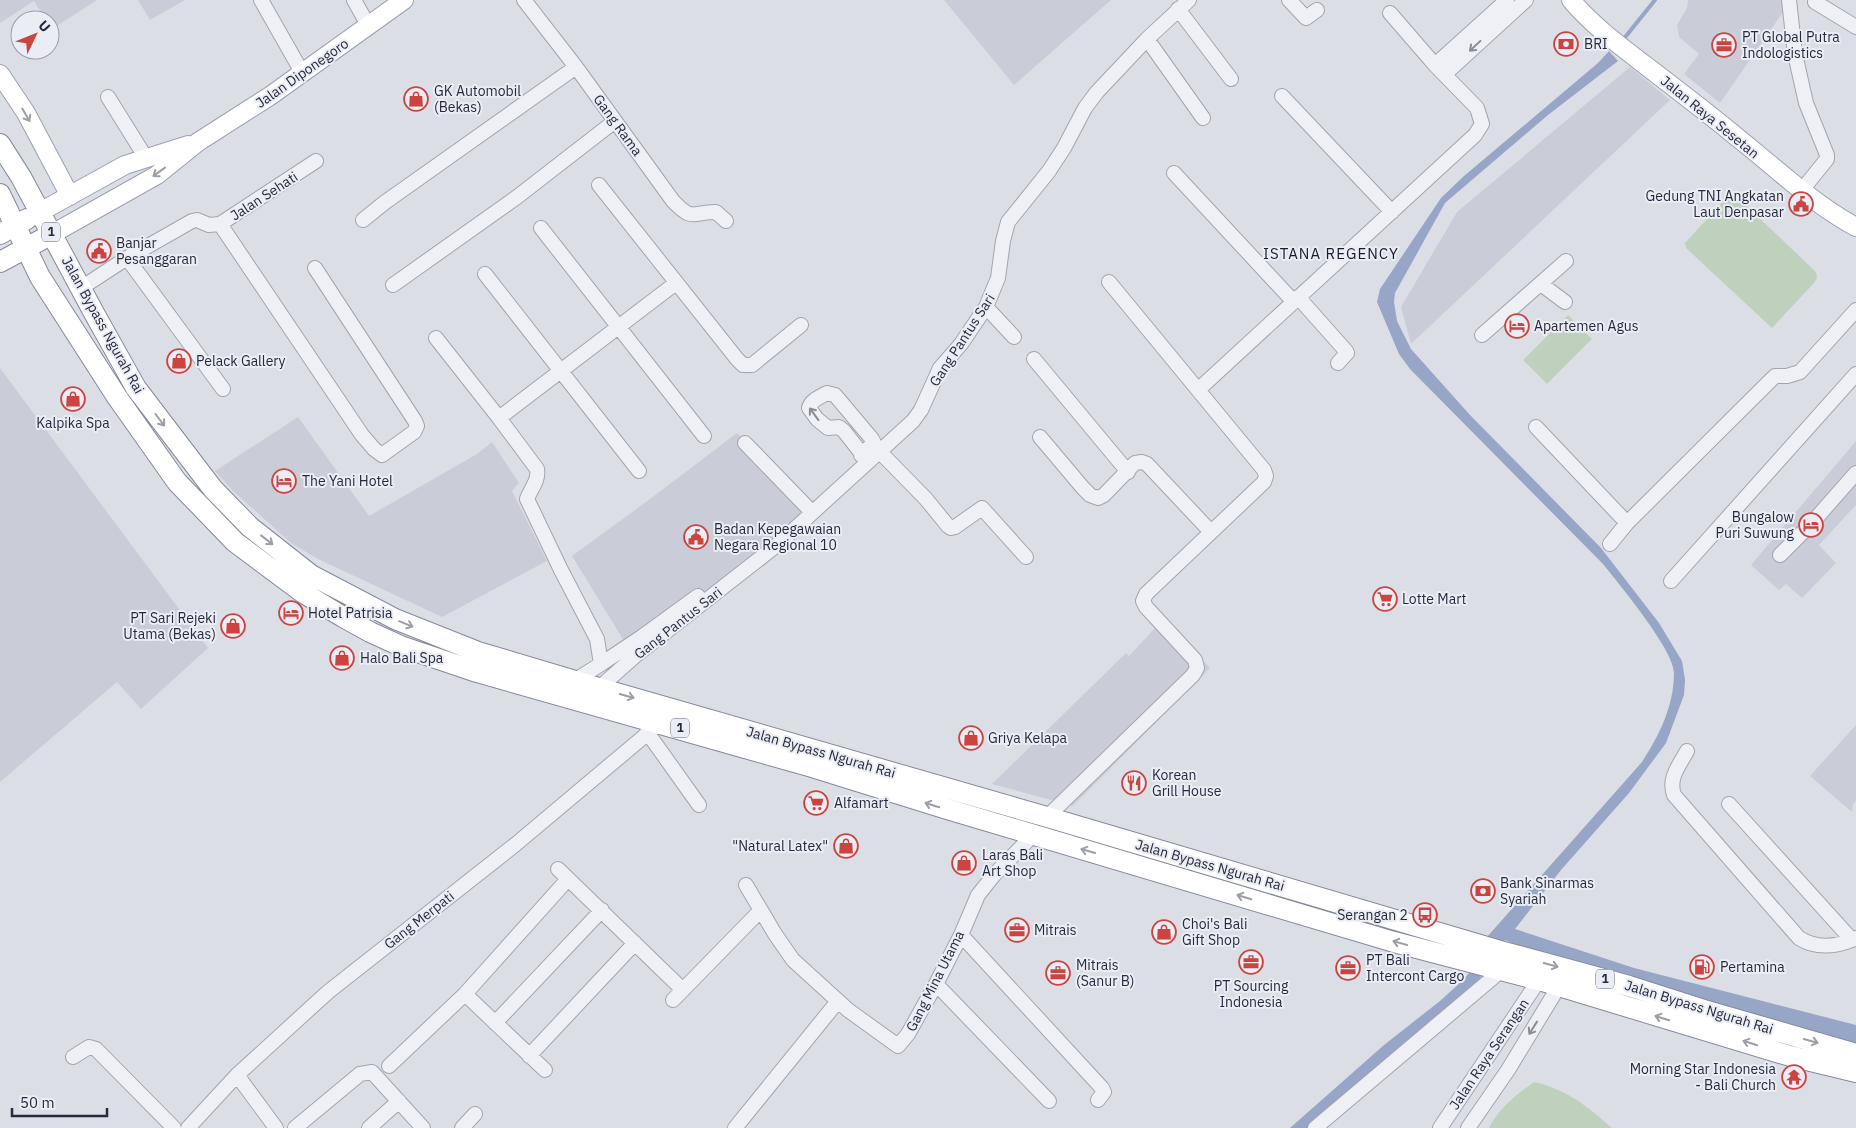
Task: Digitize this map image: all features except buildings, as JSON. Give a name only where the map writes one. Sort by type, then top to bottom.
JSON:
[{"type":"highway","name":"Jalan Bypass Ngurah Rai","points":[[0,144],[21,177],[136,388],[202,475],[250,527],[311,575],[395,620],[478,652],[599,688],[814,759],[947,809],[1385,939],[1468,951]]},
{"type":"highway","name":"Jalan Bypass Ngurah Rai","points":[[0,194],[8,230],[26,248],[40,277],[107,381],[177,482],[235,542],[318,602],[370,632],[403,647],[654,727],[814,759],[1047,817],[1468,951],[1539,980],[1790,1056],[1856,1072]]},
{"type":"highway","points":[[8,230],[40,212]]},
{"type":"highway","points":[[0,262],[52,234]]},
{"type":"highway","name":"Jalan Bypass Ngurah Rai","points":[[1501,964],[1629,986],[1856,1054]]},
{"type":"highway","points":[[1704,1010],[1709,1032]]},
{"type":"main road","name":"Jalan Diponegoro","points":[[52,234],[157,175],[198,142],[303,74],[404,0]]},
{"type":"main road","name":"Jalan Raya Sesetan","points":[[1571,0],[1579,10],[1620,45],[1740,139],[1759,157],[1823,206],[1856,227]]},
{"type":"main road","points":[[0,74],[26,113],[70,196]]},
{"type":"main road","name":"Jalan Diponegoro","points":[[40,212],[125,165],[198,142]]},
{"type":"street","points":[[261,0],[303,74]]},
{"type":"street","points":[[354,0],[368,26]]},
{"type":"street","name":"Gang Rama","points":[[524,0],[576,67],[673,201],[685,214],[716,212],[726,221]]},
{"type":"street","points":[[1289,0],[1306,18],[1317,10]]},
{"type":"street","points":[[1440,70],[1507,0]]},
{"type":"street","points":[[1440,70],[1526,0]]},
{"type":"street","points":[[1789,0],[1795,54],[1806,103],[1827,155],[1826,159],[1802,190]]},
{"type":"street","points":[[1815,2],[1856,27]]},
{"type":"street","points":[[1184,4],[1231,79]]},
{"type":"street","name":"Gang Pantus Sari","points":[[599,688],[635,656],[777,546],[917,416],[940,368],[961,344],[986,307],[998,278],[1003,241],[1008,222],[1049,171],[1064,148],[1085,108],[1097,92],[1147,39],[1184,4]]},
{"type":"street","points":[[1199,389],[1475,136],[1482,124],[1477,108],[1440,70],[1390,13]]},
{"type":"street","points":[[1147,39],[1203,118]]},
{"type":"street","points":[[363,220],[384,203],[576,67]]},
{"type":"street","points":[[1282,96],[1392,212]]},
{"type":"street","points":[[108,97],[146,158]]},
{"type":"street","points":[[393,285],[517,197],[615,121]]},
{"type":"street","name":"Jalan Sehati","points":[[81,288],[127,258],[192,221],[197,220],[209,225],[220,224],[316,162]]},
{"type":"street","points":[[1174,173],[1346,351],[1347,354],[1338,363]]},
{"type":"street","points":[[599,185],[736,360],[743,365],[752,366],[801,325]]},
{"type":"street","points":[[220,224],[362,435],[382,455],[414,432],[417,426],[315,268]]},
{"type":"street","points":[[541,228],[704,436]]},
{"type":"street","points":[[127,258],[223,389]]},
{"type":"street","points":[[1482,335],[1566,261]]},
{"type":"street","points":[[485,274],[639,471]]},
{"type":"street","points":[[1047,817],[1197,668],[1195,660],[1146,607],[1143,600],[1146,594],[1264,482],[1266,476],[1264,470],[1199,389],[1109,282]]},
{"type":"street","points":[[499,418],[676,283]]},
{"type":"street","points":[[1541,284],[1565,302]]},
{"type":"street","points":[[986,307],[1014,337]]},
{"type":"street","points":[[1610,544],[1627,524],[1775,376],[1787,376],[1800,372],[1856,310]]},
{"type":"street","points":[[436,338],[537,469],[538,476],[527,499],[597,639],[602,664]]},
{"type":"street","points":[[1034,359],[1128,472]]},
{"type":"street","points":[[1671,581],[1856,374]]},
{"type":"street","points":[[574,681],[643,636],[785,529],[874,443],[836,395],[826,393],[813,400],[809,408],[817,418],[828,428],[839,428],[844,431],[862,454]]},
{"type":"street","points":[[1536,426],[1627,524]]},
{"type":"street","points":[[1040,437],[1083,488],[1094,497],[1098,498],[1104,495],[1135,464],[1142,462],[1147,464],[1211,532]]},
{"type":"street","points":[[745,444],[808,508]]},
{"type":"street","points":[[879,451],[926,499],[948,526],[951,528],[955,527],[982,508],[1026,557]]},
{"type":"street","points":[[1780,555],[1811,524],[1856,473]]},
{"type":"street","points":[[654,727],[699,805]]},
{"type":"street","name":"Gang Merpati","points":[[188,1128],[237,1075],[328,992],[516,844],[654,727]]},
{"type":"street","points":[[1687,751],[1672,780],[1671,786],[1674,795],[1798,938],[1807,943],[1821,946],[1854,939],[1729,804]]},
{"type":"street","name":"Gang Mina Utama","points":[[746,885],[794,960],[867,1025],[898,1046],[908,1034],[936,984],[961,935],[978,895],[994,875],[1034,834]]},
{"type":"street","points":[[558,868],[635,943],[678,995],[761,910]]},
{"type":"street","points":[[389,1066],[465,994],[568,879]]},
{"type":"street","points":[[495,1023],[602,910]]},
{"type":"street","points":[[961,935],[1102,1088],[1104,1092],[1098,1100]]},
{"type":"street","points":[[529,1056],[635,943]]},
{"type":"street","points":[[1316,1128],[1501,964]]},
{"type":"street","name":"Jalan Raya Serangan","points":[[1440,1128],[1539,980]]},
{"type":"street","points":[[936,984],[1049,1101]]},
{"type":"street","name":"Jalan Raya Serangan","points":[[1468,1128],[1508,1070],[1559,986]]},
{"type":"street","points":[[465,994],[545,1070]]},
{"type":"street","points":[[735,1128],[838,1001]]},
{"type":"street","points":[[73,1057],[89,1047],[96,1049],[174,1128]]},
{"type":"street","points":[[295,1128],[360,1074],[372,1072],[424,1128]]},
{"type":"street","points":[[237,1075],[276,1128]]},
{"type":"street","points":[[369,1128],[399,1101]]},
{"type":"street","points":[[462,1128],[475,1114]]},
{"type":"shaded area","points":[[0,0],[97,0],[60,24],[60,10],[40,10],[34,1],[20,10],[10,10],[10,17],[0,23]]},
{"type":"shaded area","points":[[138,0],[185,0],[150,20]]},
{"type":"shaded area","points":[[944,0],[1111,0],[1014,85]]},
{"type":"shaded area","name":"PT Global Putra Indologistics","points":[[1688,0],[1781,0],[1788,5],[1720,103],[1684,74],[1699,54],[1679,37],[1677,25],[1687,8]]},
{"type":"shaded area","points":[[1630,67],[1670,100],[1411,344],[1401,307],[1457,212]]},
{"type":"shaded area","points":[[0,368],[208,648],[141,709],[117,682],[0,782]]},
{"type":"shaded area","points":[[298,417],[369,516],[477,454],[492,442],[519,483],[512,491],[547,561],[442,617],[318,559],[291,543],[233,491],[215,471]]},
{"type":"shaded area","name":"Badan Kepegawaian Negara Regional 10","points":[[737,433],[818,518],[644,656],[632,654],[572,556]]},
{"type":"shaded area","name":"Bungalow Puri Suwung","points":[[1856,441],[1856,505],[1819,545],[1836,563],[1802,598],[1786,584],[1779,590],[1751,565]]},
{"type":"shaded area","points":[[1157,626],[1170,626],[1210,668],[1073,806],[992,784],[1126,653],[1129,656]]},
{"type":"shaded area","points":[[1856,725],[1856,801],[1853,804],[1852,812],[1810,776]]},
{"type":"green space","points":[[1734,194],[1816,272],[1817,278],[1814,283],[1772,328],[1686,248],[1685,243],[1729,195]]},
{"type":"green space","points":[[1568,315],[1592,339],[1547,384],[1523,360]]},
{"type":"green space","points":[[1534,1082],[1567,1094],[1612,1128],[1489,1128],[1503,1108]]},
{"type":"water","points":[[1609,51],[1618,61],[1548,115],[1445,203],[1395,293],[1394,302],[1397,321],[1411,349],[1470,415],[1601,548],[1659,623],[1682,661],[1685,680],[1684,695],[1666,743],[1629,793],[1561,870],[1515,929],[1634,968],[1856,1025],[1856,1047],[1527,949],[1505,940],[1479,980],[1447,1012],[1309,1128],[1290,1128],[1384,1045],[1440,1001],[1462,981],[1470,972],[1487,937],[1642,762],[1660,731],[1668,709],[1673,685],[1674,673],[1672,663],[1645,617],[1603,564],[1410,369],[1399,354],[1377,302],[1380,289],[1441,198],[1464,176],[1598,63]]},
{"type":"waterway","points":[[1622,41],[1655,0]]},
{"type":"place","name":"BRI","points":[[1566,44]]},
{"type":"place","name":"PT Global Putra Indologistics","points":[[1724,45]]},
{"type":"place","name":"GK Automobil (Bekas)","points":[[416,99]]},
{"type":"place","name":"Gedung TNI Angkatan Laut Denpasar","points":[[1801,204]]},
{"type":"place","name":"Banjar Pesanggaran","points":[[99,251]]},
{"type":"place","name":"Apartemen Agus","points":[[1517,326]]},
{"type":"place","name":"Pelack Gallery","points":[[179,361]]},
{"type":"place","name":"Kalpika Spa","points":[[73,399]]},
{"type":"place","name":"The Yani Hotel","points":[[284,481]]},
{"type":"place","name":"Bungalow Puri Suwung","points":[[1811,525]]},
{"type":"place","name":"Badan Kepegawaian Negara Regional 10","points":[[696,537]]},
{"type":"place","name":"Lotte Mart","points":[[1385,599]]},
{"type":"place","name":"Hotel Patrisia","points":[[291,613]]},
{"type":"place","name":"PT Sari Rejeki Utama (Bekas)","points":[[233,626]]},
{"type":"place","name":"Halo Bali Spa","points":[[342,658]]},
{"type":"place","name":"Griya Kelapa","points":[[971,738]]},
{"type":"place","name":"Korean Grill House","points":[[1134,783]]},
{"type":"place","name":"Alfamart","points":[[816,803]]},
{"type":"place","name":"\"Natural Latex\"","points":[[846,846]]},
{"type":"place","name":"Laras Bali Art Shop","points":[[964,863]]},
{"type":"place","name":"Bank Sinarmas Syariah","points":[[1483,891]]},
{"type":"place","name":"Serangan 2","points":[[1425,915]]},
{"type":"place","name":"Mitrais","points":[[1017,930]]},
{"type":"place","name":"Choi's Bali Gift Shop","points":[[1164,932]]},
{"type":"place","name":"PT Sourcing Indonesia","points":[[1251,962]]},
{"type":"place","name":"Pertamina","points":[[1702,967]]},
{"type":"place","name":"PT Bali Intercont Cargo","points":[[1348,968]]},
{"type":"place","name":"Mitrais (Sanur B)","points":[[1058,973]]},
{"type":"place","name":"Morning Star Indonesia - Bali Church","points":[[1794,1077]]},
{"type":"district","name":"ISTANA REGENCY","points":[[1331,254]]}]
